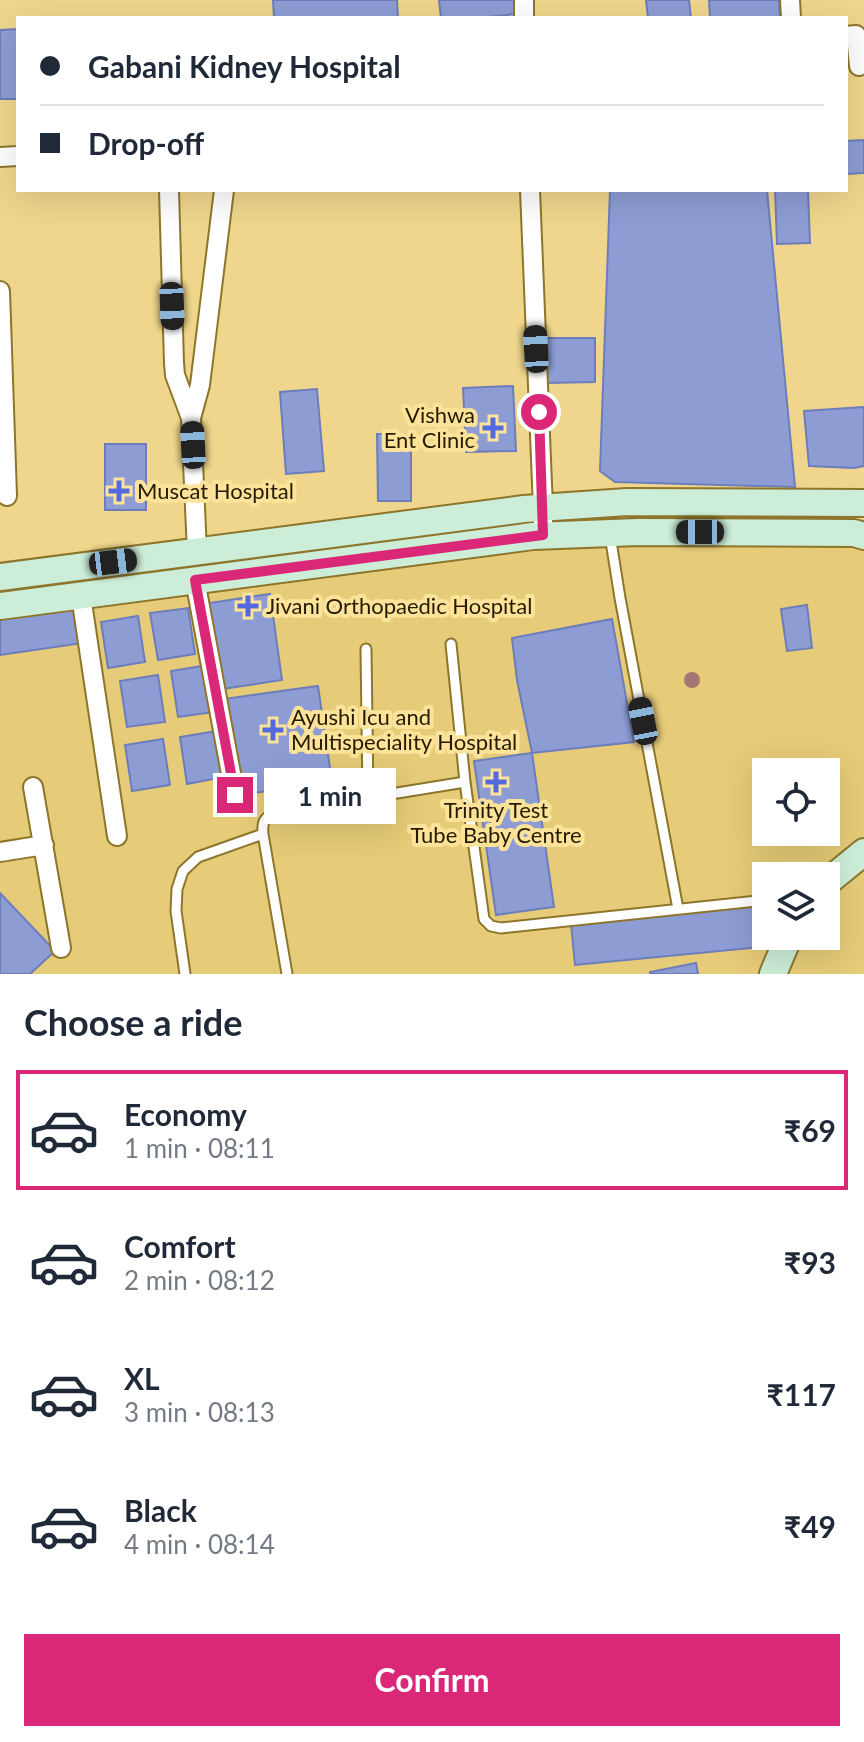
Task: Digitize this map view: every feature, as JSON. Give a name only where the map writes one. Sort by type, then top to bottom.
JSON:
[{"type":"street","points":[[848,36],[856,35],[859,66]]},
{"type":"street","points":[[169,192],[175,375],[191,418]]},
{"type":"street","points":[[197,552],[191,418],[200,385],[224,192]]},
{"type":"street","points":[[530,192],[543,535]]},
{"type":"street","points":[[0,291],[7,496]]},
{"type":"street","points":[[0,577],[543,508],[627,502],[864,503]]},
{"type":"street","points":[[0,606],[543,535],[854,533],[864,536]]},
{"type":"street","points":[[195,580],[235,795]]},
{"type":"street","points":[[81,596],[117,836]]},
{"type":"street","points":[[33,787],[61,948]]},
{"type":"street","points":[[0,852],[44,845]]},
{"type":"street","points":[[840,872],[864,852]]},
{"type":"street","points":[[773,974],[783,950]]},
{"type":"lane","points":[[610,533],[678,909]]},
{"type":"lane","points":[[451,644],[465,782],[484,919],[491,926],[501,928],[752,901]]},
{"type":"lane","points":[[366,649],[368,798]]},
{"type":"lane","points":[[287,974],[263,834],[262,824],[266,817],[274,813],[465,782]]},
{"type":"lane","points":[[185,974],[176,911],[177,889],[183,871],[198,857],[263,834]]},
{"type":"shaded area","points":[[540,538],[864,541],[864,974],[0,974],[0,609]]},
{"type":"building","points":[[273,0],[397,0],[398,16],[274,16]]},
{"type":"building","points":[[439,0],[514,0],[516,14],[497,16],[441,16]]},
{"type":"building","points":[[646,0],[689,0],[691,16],[648,16]]},
{"type":"building","points":[[709,0],[779,0],[780,16],[710,16]]},
{"type":"building","points":[[16,29],[16,99],[0,99],[0,30]]},
{"type":"building","points":[[864,140],[864,173],[848,174],[848,141]]},
{"type":"building","points":[[610,192],[767,192],[795,487],[615,482],[600,471]]},
{"type":"building","points":[[775,192],[808,192],[810,243],[777,244]]},
{"type":"building","points":[[545,338],[595,338],[595,382],[546,383]]},
{"type":"building","points":[[513,386],[516,451],[466,452],[463,388]]},
{"type":"building","points":[[317,389],[324,471],[286,474],[280,392]]},
{"type":"building","points":[[864,407],[864,466],[809,466],[804,411]]},
{"type":"building","points":[[377,434],[411,434],[411,501],[378,501]]},
{"type":"building","points":[[105,444],[146,444],[146,510],[105,510]]},
{"type":"building","points":[[270,594],[282,680],[222,689],[209,603]]},
{"type":"building","points":[[78,604],[83,643],[0,655],[0,614]]},
{"type":"building","points":[[807,605],[812,648],[787,651],[781,609]]},
{"type":"building","points":[[188,608],[195,654],[158,660],[150,613]]},
{"type":"building","points":[[138,616],[145,662],[108,668],[101,622]]},
{"type":"building","points":[[612,619],[634,742],[532,753],[512,638]]},
{"type":"building","points":[[208,665],[215,712],[178,717],[171,671]]},
{"type":"building","points":[[158,675],[165,722],[127,727],[120,681]]},
{"type":"building","points":[[318,686],[332,782],[239,795],[224,699]]},
{"type":"building","points":[[217,731],[224,777],[187,784],[180,737]]},
{"type":"building","points":[[163,739],[170,785],[132,791],[125,745]]},
{"type":"building","points":[[532,753],[554,907],[496,915],[474,761]]},
{"type":"building","points":[[0,893],[55,951],[30,974],[0,974]]},
{"type":"building","points":[[752,905],[752,948],[575,965],[571,924]]},
{"type":"building","points":[[696,963],[698,974],[650,974],[650,972]]},
{"type":"place","name":"Vishwa Ent Clinic","points":[[493,428]]},
{"type":"place","name":"Muscat Hospital","points":[[119,491]]},
{"type":"place","name":"Jivani Orthopaedic Hospital","points":[[248,606]]},
{"type":"place","name":"Ayushi Icu and Multispeciality Hospital","points":[[273,730]]},
{"type":"place","name":"Trinity Test Tube Baby Centre","points":[[496,782]]},
{"type":"route","points":[[235,795],[195,580],[543,535],[539,412]]}]
